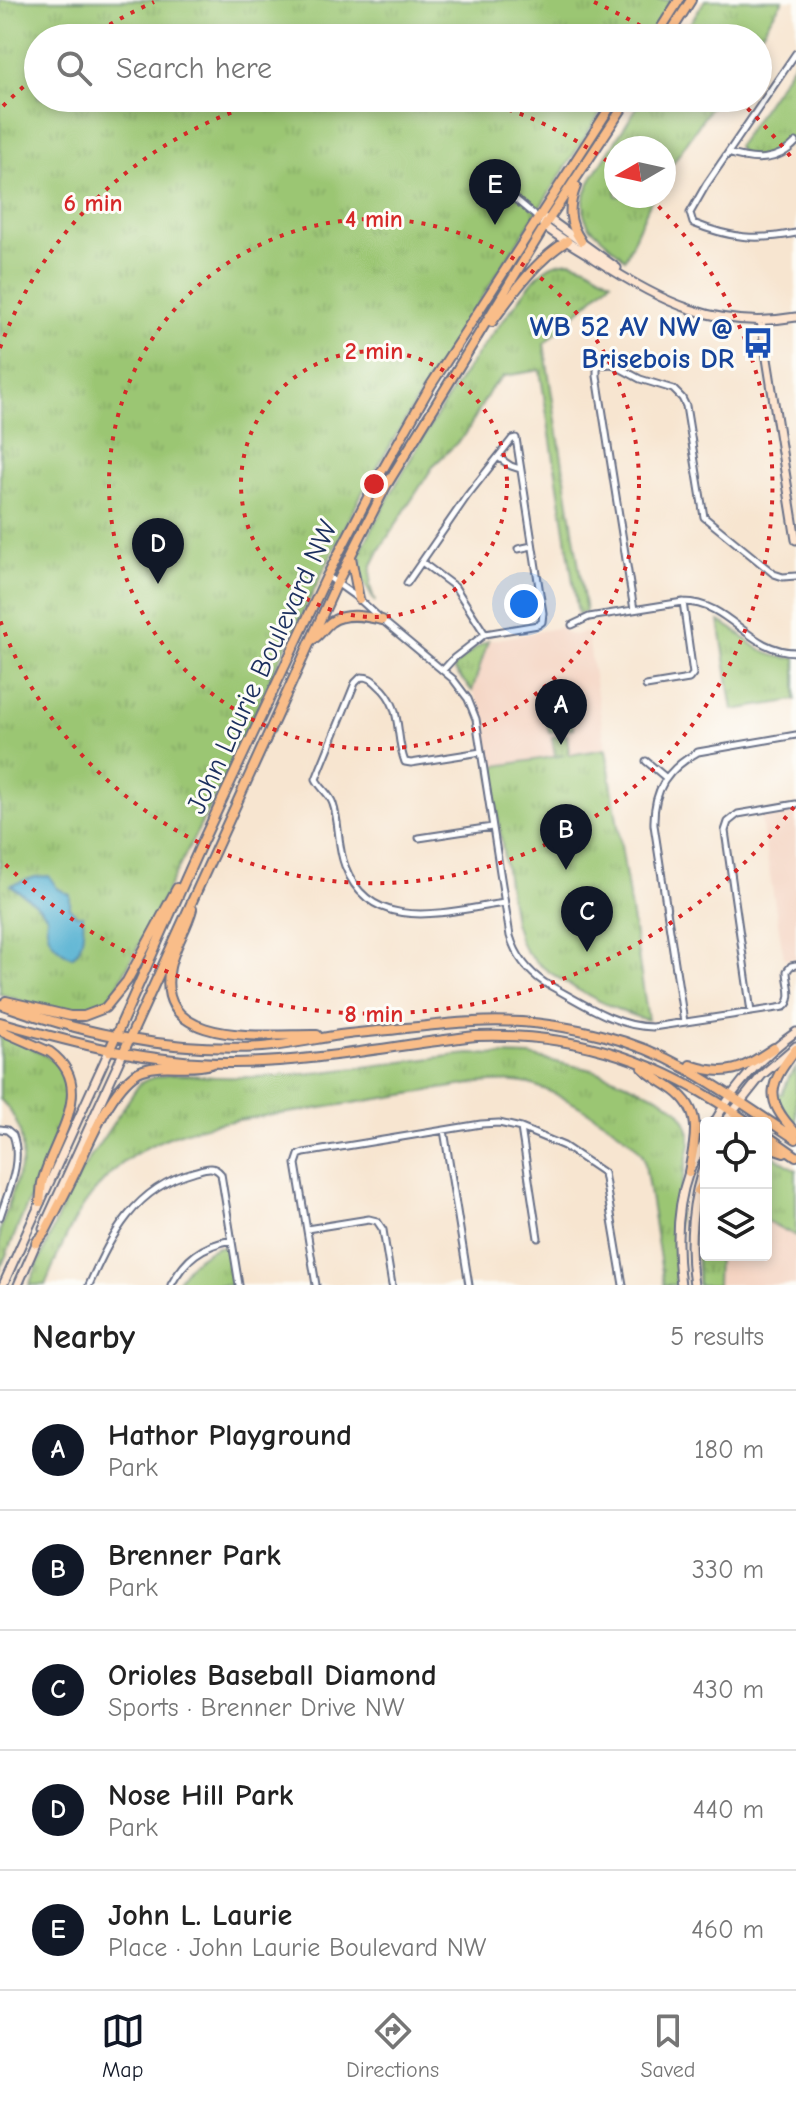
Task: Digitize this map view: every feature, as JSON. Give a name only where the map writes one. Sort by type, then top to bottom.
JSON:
[{"type":"main road","points":[[664,24],[679,0]]},
{"type":"main road","points":[[676,24],[691,0]]},
{"type":"main road","name":"John Laurie Boulevard NW","points":[[109,1051],[199,849],[327,576],[378,478],[409,422],[607,112]]},
{"type":"main road","name":"John Laurie Boulevard NW","points":[[123,1053],[337,583],[386,486],[547,223],[620,112]]},
{"type":"main road","points":[[581,173],[570,202],[570,219],[581,241]]},
{"type":"main road","points":[[471,347],[536,266],[567,241]]},
{"type":"main road","points":[[351,554],[359,599]]},
{"type":"main road","points":[[311,641],[332,621],[342,617],[382,620]]},
{"type":"main road","points":[[0,1002],[70,1016],[84,1016],[105,1008],[127,981],[199,849]]},
{"type":"main road","points":[[198,888],[169,973],[169,993],[182,1017],[193,1025],[221,1032],[342,1035]]},
{"type":"main road","points":[[0,1002],[46,1020],[129,1039],[196,1047],[263,1047],[474,1021],[545,1024],[606,1036],[709,1071],[727,1072],[745,1067],[774,1048]]},
{"type":"main road","points":[[0,1022],[109,1051],[214,1063],[285,1060],[476,1036],[566,1040],[636,1061],[698,1091],[740,1117]]},
{"type":"main road","points":[[0,1030],[50,1052],[70,1075],[73,1085],[72,1101],[42,1183],[40,1202]]},
{"type":"main road","points":[[796,1048],[784,1064],[773,1092],[777,1110],[796,1133]]},
{"type":"main road","points":[[663,1055],[707,1079],[796,1139]]},
{"type":"main road","points":[[636,1061],[688,1103],[696,1129],[689,1172]]},
{"type":"main road","points":[[36,1243],[45,1232],[100,1121],[127,1081],[140,1071],[151,1068],[201,1067],[214,1063]]},
{"type":"main road","points":[[772,1139],[794,1155]]},
{"type":"main road","points":[[772,1148],[794,1155]]},
{"type":"street","points":[[772,88],[796,53]]},
{"type":"street","points":[[756,112],[690,213],[693,223],[719,233],[745,238],[796,233]]},
{"type":"street","points":[[728,153],[746,159],[764,159],[779,156],[796,142]]},
{"type":"street","points":[[514,198],[538,218],[581,241],[634,283]]},
{"type":"street","points":[[547,223],[567,241],[623,278],[657,297],[694,312],[734,320],[796,317]]},
{"type":"street","points":[[761,321],[796,540]]},
{"type":"street","points":[[634,610],[597,376],[600,365],[612,364],[640,379],[679,393],[686,406],[704,517],[774,574],[796,576]]},
{"type":"street","points":[[407,583],[467,496],[512,439],[516,438],[542,622],[485,634],[443,670]]},
{"type":"street","points":[[499,458],[520,469]]},
{"type":"street","points":[[518,549],[532,546]]},
{"type":"street","points":[[423,563],[455,587],[485,634]]},
{"type":"street","points":[[327,576],[443,670],[468,699],[474,712],[510,936],[515,951],[539,979],[617,1020],[653,1027],[786,1006],[790,999],[787,971],[796,965]]},
{"type":"street","points":[[646,686],[689,679],[693,674],[683,602]]},
{"type":"street","points":[[572,625],[589,617],[683,602],[707,605],[760,643],[779,651],[796,652]]},
{"type":"street","points":[[481,752],[405,762],[392,702],[370,678],[361,677],[355,683],[316,779],[332,803],[347,872],[358,889],[374,902],[401,913],[416,915],[504,903]]},
{"type":"street","points":[[684,1022],[654,825],[657,798],[665,777],[698,752],[796,735]]},
{"type":"street","points":[[646,761],[665,777]]},
{"type":"street","points":[[751,1012],[724,836],[730,819],[742,813],[796,804]]},
{"type":"street","points":[[419,838],[492,827]]},
{"type":"street","points":[[720,1117],[759,1063],[796,1032]]},
{"type":"street","points":[[735,1099],[796,1048]]},
{"type":"street","name":"John Laurie Boulevard NW","points":[[3,1285],[109,1051]]},
{"type":"street","name":"John Laurie Boulevard NW","points":[[18,1285],[123,1053]]},
{"type":"street","points":[[726,1117],[728,1109]]},
{"type":"street","points":[[316,1285],[296,1164],[299,1155],[499,1123],[521,1128],[575,1152],[604,1173],[623,1285]]},
{"type":"street","points":[[521,1128],[538,1238]]},
{"type":"street","points":[[0,1129],[13,1135],[17,1155],[0,1217]]},
{"type":"street","points":[[444,1130],[469,1285]]},
{"type":"street","points":[[681,1285],[679,1222],[689,1172],[700,1150]]},
{"type":"street","points":[[89,1285],[110,1240],[137,1204],[160,1187],[186,1174],[212,1167],[220,1172],[239,1285]]},
{"type":"street","points":[[694,1285],[691,1248],[700,1183]]},
{"type":"street","points":[[307,1229],[369,1219],[377,1221],[383,1230],[392,1285]]},
{"type":"street","points":[[171,1285],[185,1263],[201,1250],[232,1240]]},
{"type":"shaded area","points":[[562,627],[567,634],[587,632],[606,749],[490,767],[480,705],[472,691],[488,641]]},
{"type":"shaded area","points":[[796,809],[796,958],[784,959],[760,815]]},
{"type":"shaded area","points":[[772,1217],[796,1230],[796,1285],[710,1285],[708,1261],[772,1261]]},
{"type":"green space","points":[[0,0],[671,0],[656,24],[24,24],[24,112],[601,112],[427,383],[361,495],[273,673],[233,762],[114,993],[100,1005],[84,1011],[47,1008],[0,994]]},
{"type":"green space","points":[[705,0],[783,0],[767,24],[690,24]]},
{"type":"green space","points":[[796,60],[796,138],[765,156],[749,157],[737,146],[760,112],[772,112],[772,95]]},
{"type":"green space","points":[[634,112],[707,112],[676,158],[676,136],[619,136]]},
{"type":"green space","points":[[604,159],[604,208],[648,208],[625,259],[589,226],[584,215],[584,197]]},
{"type":"green space","points":[[571,261],[611,281],[544,344],[586,612],[578,614],[540,370],[504,376],[492,387],[465,435],[434,465],[371,567],[370,586],[375,602],[360,576],[362,560],[359,554],[410,459],[469,366],[531,284],[550,266]]},
{"type":"green space","points":[[719,621],[771,655],[796,658],[796,700],[733,710]]},
{"type":"green space","points":[[488,641],[472,691],[454,670],[455,666]]},
{"type":"green space","points":[[570,710],[573,728],[549,732],[546,713]]},
{"type":"green space","points":[[567,735],[569,755],[606,749],[648,1020],[598,1001],[560,979],[530,956],[519,940],[490,767],[565,755],[555,756],[552,737]]},
{"type":"green space","points":[[0,1035],[38,1051],[58,1066],[65,1077],[68,1106],[0,1270],[0,1231],[22,1162],[22,1153],[21,1135],[15,1120],[0,1099]]},
{"type":"green space","points":[[470,1054],[530,1056],[592,1070],[658,1096],[678,1110],[690,1133],[690,1144],[678,1214],[675,1248],[677,1285],[664,1285],[644,1158],[637,1148],[592,1114],[557,1095],[529,1084],[504,1082],[478,1083],[209,1125],[161,1141],[138,1152],[104,1180],[74,1222],[45,1285],[29,1285],[80,1173],[140,1083],[169,1075],[281,1076]]},
{"type":"green space","points":[[796,1068],[796,1128],[781,1112],[776,1093],[782,1094]]},
{"type":"green space","points":[[772,1155],[796,1170],[796,1236],[772,1224]]},
{"type":"green space","points":[[700,1222],[700,1261],[718,1261],[717,1285],[698,1285],[697,1235]]},
{"type":"green space","points":[[217,1247],[228,1250],[233,1285],[176,1285],[193,1262]]},
{"type":"water","points":[[49,876],[57,888],[70,895],[70,908],[76,915],[83,915],[81,943],[72,957],[52,941],[43,911],[11,885]]},
{"type":"place","name":"John L. Laurie","points":[[495,225]]},
{"type":"place","name":"WB 52 AV NW @ Brisebois DR","points":[[758,343]]},
{"type":"place","name":"Nose Hill Park","points":[[158,584]]},
{"type":"place","name":"Hathor Playground","points":[[561,745]]},
{"type":"place","name":"Brenner Park","points":[[566,870]]},
{"type":"place","name":"Orioles Baseball Diamond","points":[[587,952]]}]
